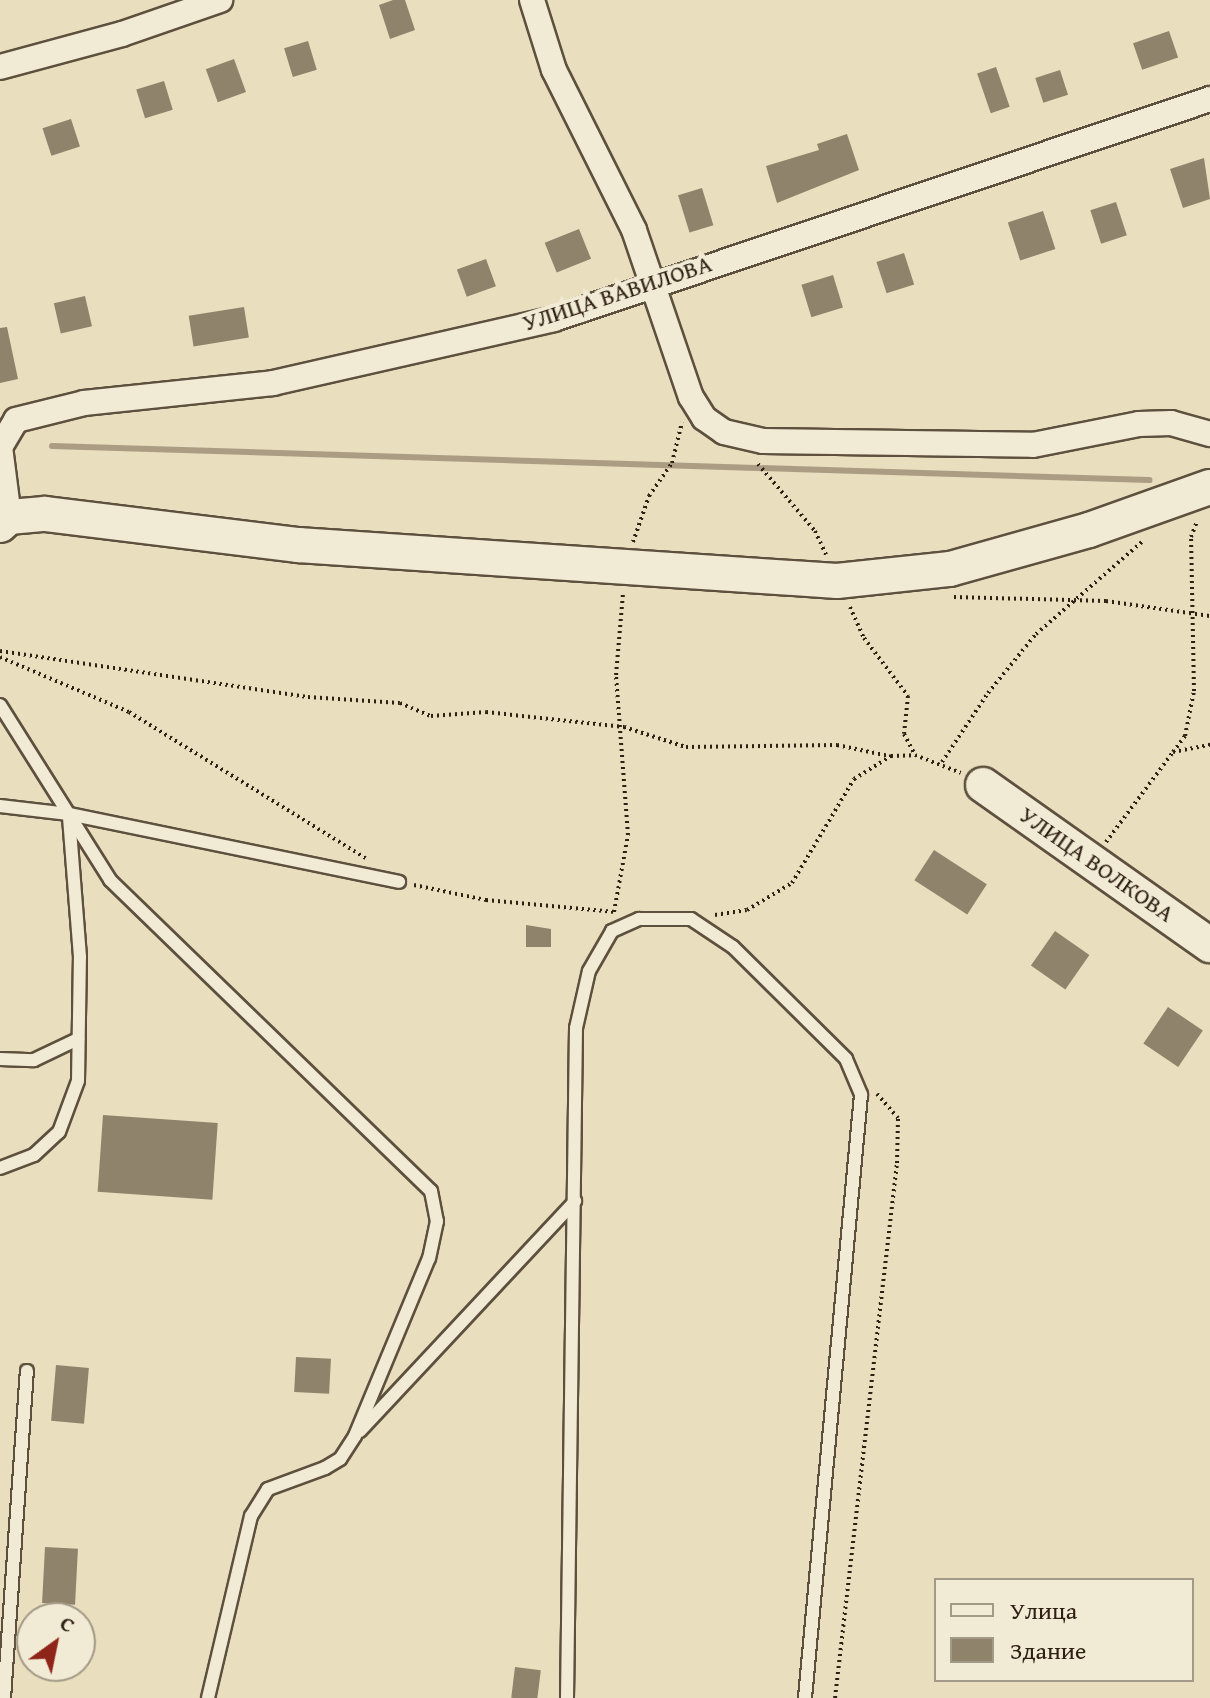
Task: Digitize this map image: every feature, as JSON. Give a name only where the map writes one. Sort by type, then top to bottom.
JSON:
[{"type":"street","points":[[0,67],[122,34],[220,0]]},
{"type":"street","points":[[532,0],[554,70],[634,230],[691,397],[704,418],[724,432],[763,441],[1033,445],[1171,423],[1210,434]]},
{"type":"street","name":"УЛИЦА ВАВИЛОВА","points":[[4,521],[0,447],[16,420],[84,403],[273,383],[374,364],[448,340],[554,319],[654,282],[1210,99]]},
{"type":"street","points":[[4,521],[45,514],[298,545],[837,581],[899,577],[950,569],[1204,503]]},
{"type":"street","name":"УЛИЦА ВОЛКОВА","points":[[983,785],[1210,945]]},
{"type":"lane","points":[[0,705],[110,880],[431,1191],[437,1221],[429,1258],[355,1436]]},
{"type":"lane","points":[[0,806],[69,814],[399,882]]},
{"type":"lane","points":[[0,1168],[34,1155],[59,1132],[78,1081],[80,957],[69,814]]},
{"type":"lane","points":[[567,1698],[576,1028],[589,971],[612,931],[639,919],[691,919],[733,947],[846,1059],[861,1095],[805,1698]]},
{"type":"lane","points":[[0,1059],[34,1060],[78,1039]]},
{"type":"lane","points":[[208,1698],[251,1516],[268,1489],[332,1463],[575,1201]]},
{"type":"lane","points":[[4,1698],[27,1371]]},
{"type":"path","points":[[614,912],[628,835],[623,808],[624,727],[616,675],[627,567],[649,496],[672,463],[691,397]]},
{"type":"path","points":[[1094,861],[1173,752],[1192,714],[1191,537],[1204,503]]},
{"type":"path","points":[[942,762],[1021,651],[1070,601],[1148,536]]},
{"type":"path","points":[[951,597],[1070,601],[1190,611],[1210,616]]},
{"type":"path","points":[[0,651],[308,697],[400,703],[431,716],[486,712],[624,727],[686,747],[837,745],[891,756],[915,755],[942,762],[983,785]]},
{"type":"path","points":[[0,657],[129,712],[309,819],[399,882],[486,900],[629,913]]},
{"type":"path","points":[[1173,752],[1210,745]]},
{"type":"path","points":[[691,919],[747,910],[792,883],[854,779],[891,756]]},
{"type":"path","points":[[835,1698],[898,1133],[898,1118],[846,1059]]},
{"type":"building","points":[[405,0],[415,30],[390,39],[379,5]]},
{"type":"building","points":[[1169,31],[1178,57],[1142,70],[1133,43]]},
{"type":"building","points":[[308,41],[317,70],[293,77],[284,48]]},
{"type":"building","points":[[234,59],[246,92],[218,102],[206,69]]},
{"type":"building","points":[[996,67],[1010,107],[991,113],[977,74]]},
{"type":"building","points":[[1060,70],[1068,95],[1043,103],[1035,78]]},
{"type":"building","points":[[164,81],[173,110],[145,118],[136,89]]},
{"type":"building","points":[[71,119],[80,147],[51,156],[42,128]]},
{"type":"building","points":[[847,134],[859,170],[777,203],[766,166],[819,150],[817,144]]},
{"type":"building","points":[[1204,158],[1210,199],[1183,208],[1170,169]]},
{"type":"building","points":[[702,188],[713,225],[689,233],[678,195]]},
{"type":"building","points":[[1116,202],[1127,235],[1101,244],[1090,210]]},
{"type":"building","points":[[1043,211],[1055,249],[1020,260],[1008,222]]},
{"type":"building","points":[[579,229],[591,259],[557,273],[545,243]]},
{"type":"building","points":[[904,253],[914,284],[887,293],[876,262]]},
{"type":"building","points":[[486,259],[496,286],[467,297],[457,270]]},
{"type":"building","points":[[833,275],[843,308],[811,317],[801,285]]},
{"type":"building","points":[[85,296],[92,326],[61,333],[54,303]]},
{"type":"building","points":[[244,307],[249,338],[194,346],[189,316]]},
{"type":"building","points":[[7,327],[18,379],[0,383],[0,328]]},
{"type":"building","points":[[934,850],[987,884],[967,915],[914,880]]},
{"type":"building","points":[[526,925],[551,929],[551,947],[526,947]]},
{"type":"building","points":[[1055,931],[1089,955],[1065,989],[1031,965]]},
{"type":"building","points":[[1168,1007],[1203,1030],[1178,1067],[1143,1043]]},
{"type":"building","points":[[103,1115],[218,1123],[212,1200],[98,1192]]},
{"type":"building","points":[[296,1357],[331,1359],[329,1394],[294,1392]]},
{"type":"building","points":[[56,1365],[89,1368],[84,1424],[51,1421]]},
{"type":"building","points":[[45,1547],[78,1549],[75,1602],[42,1602]]},
{"type":"building","points":[[515,1667],[541,1670],[537,1698],[511,1698]]},
{"type":"waterway","points":[[52,446],[1149,480]]}]
